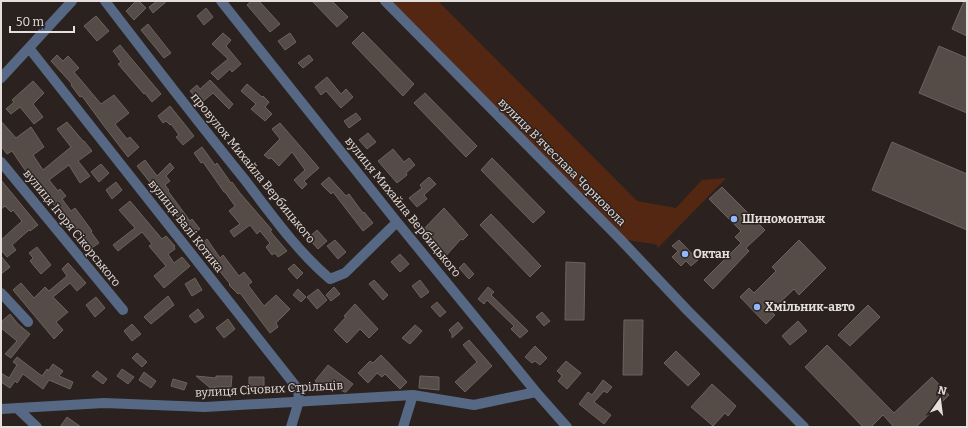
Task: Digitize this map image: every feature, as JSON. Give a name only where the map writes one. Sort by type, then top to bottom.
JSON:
[{"type":"street","points":[[1,78],[72,1]]},
{"type":"street","name":"провулок Михайла Вербицького","points":[[105,1],[164,79],[268,209],[317,268],[330,279],[344,273],[397,222]]},
{"type":"street","name":"вулиця Михайла Вербицького","points":[[221,1],[397,222],[536,392],[567,427]]},
{"type":"street","name":"вулиця В'ячеслава Чорновола","points":[[385,1],[620,239],[687,310],[804,427]]},
{"type":"street","name":"вулиця Валі Котика","points":[[29,48],[298,389],[299,401]]},
{"type":"street","name":"вулиця Ігоря Сікорського","points":[[1,162],[123,310]]},
{"type":"street","points":[[1,294],[28,322]]},
{"type":"street","name":"вулиця Січових Стрільців","points":[[1,409],[104,403],[205,407],[413,395],[474,405],[536,392]]},
{"type":"street","points":[[404,427],[413,395]]},
{"type":"street","points":[[291,427],[299,401]]},
{"type":"street","points":[[17,408],[37,427]]},
{"type":"shaded area","points":[[385,1],[438,1],[637,201],[676,208],[702,180],[726,178],[657,249],[658,246],[654,244],[620,239]]},
{"type":"building","points":[[136,1],[139,1],[146,8],[134,20],[126,11]]},
{"type":"building","points":[[157,1],[167,1],[153,13],[149,7]]},
{"type":"building","points":[[251,1],[259,1],[280,24],[270,32],[247,5]]},
{"type":"building","points":[[312,1],[332,1],[348,17],[337,27]]},
{"type":"building","points":[[964,1],[967,1],[967,36],[952,29]]},
{"type":"building","points":[[206,8],[213,17],[204,25],[197,16]]},
{"type":"building","points":[[96,16],[109,31],[97,41],[84,26]]},
{"type":"building","points":[[148,24],[171,53],[164,58],[141,30]]},
{"type":"building","points":[[363,32],[414,84],[403,96],[352,43]]},
{"type":"building","points":[[223,33],[231,40],[226,46],[241,64],[232,72],[230,69],[218,80],[211,73],[228,59],[212,44]]},
{"type":"building","points":[[290,33],[296,42],[285,50],[278,41]]},
{"type":"building","points":[[120,45],[161,94],[152,102],[118,64],[121,62],[113,51]]},
{"type":"building","points":[[939,46],[967,58],[967,113],[919,93]]},
{"type":"building","points":[[57,55],[63,61],[68,56],[79,68],[74,72],[101,104],[114,95],[129,113],[115,124],[127,139],[130,137],[139,147],[128,157],[82,96],[80,97],[71,85],[72,84],[51,61]]},
{"type":"building","points":[[309,55],[313,60],[303,68],[298,63]]},
{"type":"building","points":[[327,77],[341,94],[346,89],[353,97],[341,108],[326,91],[321,95],[315,87]]},
{"type":"building","points":[[210,80],[233,104],[229,109],[213,93],[201,103],[190,91],[197,85],[200,89]]},
{"type":"building","points":[[33,81],[44,93],[33,104],[43,117],[34,124],[20,107],[11,114],[6,109],[14,102],[12,100]]},
{"type":"building","points":[[247,84],[269,102],[265,107],[272,114],[265,121],[251,109],[256,104],[241,91]]},
{"type":"building","points":[[425,93],[477,146],[466,157],[414,103]]},
{"type":"building","points":[[170,106],[194,136],[183,145],[176,137],[179,135],[171,124],[170,125],[166,121],[163,123],[158,116]]},
{"type":"building","points":[[356,113],[361,119],[349,128],[344,121]]},
{"type":"building","points":[[1,121],[16,138],[31,127],[44,147],[33,155],[43,170],[71,147],[57,129],[67,122],[84,141],[92,151],[78,161],[90,176],[80,183],[69,165],[49,180],[58,191],[60,189],[66,196],[62,199],[71,211],[75,208],[99,243],[90,249],[25,170],[12,151],[7,154],[1,146]]},
{"type":"building","points":[[280,123],[319,168],[304,181],[307,184],[302,189],[294,180],[305,170],[292,152],[279,166],[271,158],[269,159],[264,155],[280,139],[272,129]]},
{"type":"building","points":[[368,133],[376,142],[367,149],[359,140]]},
{"type":"building","points":[[892,142],[967,174],[967,230],[872,190]]},
{"type":"building","points":[[202,147],[215,165],[217,163],[231,183],[232,182],[272,230],[270,231],[287,251],[278,257],[275,253],[272,255],[266,247],[270,243],[260,231],[257,234],[250,225],[234,237],[230,231],[240,224],[229,211],[235,206],[203,162],[201,163],[194,153]]},
{"type":"building","points":[[393,149],[404,162],[409,158],[415,165],[406,173],[407,175],[397,183],[378,161]]},
{"type":"building","points":[[492,158],[545,212],[533,223],[481,170]]},
{"type":"building","points":[[145,160],[157,176],[170,163],[174,168],[166,176],[170,181],[165,185],[190,221],[192,219],[200,229],[192,235],[137,166]]},
{"type":"building","points":[[101,164],[109,173],[99,182],[91,172]]},
{"type":"building","points":[[329,177],[346,196],[349,194],[363,213],[364,212],[373,223],[363,231],[333,192],[331,194],[321,184]]},
{"type":"building","points":[[429,177],[436,184],[424,195],[427,199],[417,207],[409,198],[422,188],[420,185]]},
{"type":"building","points":[[1,180],[38,225],[30,231],[29,230],[12,245],[16,250],[7,257],[1,250],[1,240],[22,221],[13,210],[11,212],[5,206],[1,209]]},
{"type":"building","points":[[116,182],[122,190],[112,199],[106,190]]},
{"type":"building","points":[[722,187],[765,230],[746,248],[749,251],[713,289],[704,280],[741,243],[735,237],[741,231],[709,199]]},
{"type":"building","points":[[130,201],[162,239],[166,236],[175,246],[175,249],[168,254],[174,263],[182,257],[190,266],[164,288],[154,276],[166,266],[149,246],[152,244],[142,232],[118,251],[113,245],[135,228],[119,210]]},
{"type":"building","points":[[444,208],[468,235],[463,240],[461,239],[444,258],[436,251],[438,249],[420,233]]},
{"type":"building","points":[[491,214],[541,266],[530,277],[480,225]]},
{"type":"building","points":[[317,230],[327,241],[318,249],[308,238]]},
{"type":"building","points":[[207,239],[220,258],[223,255],[239,276],[244,272],[252,282],[248,285],[264,306],[276,295],[290,309],[276,323],[278,327],[270,333],[240,293],[238,294],[229,285],[230,284],[199,245]]},
{"type":"building","points":[[335,240],[346,252],[338,259],[327,246]]},
{"type":"building","points":[[679,240],[698,260],[691,266],[686,261],[681,266],[672,257],[678,251],[672,246]]},
{"type":"building","points":[[799,240],[826,268],[799,295],[794,289],[771,311],[775,315],[766,324],[740,297],[749,288],[754,293],[776,271],[772,267]]},
{"type":"building","points":[[37,247],[51,265],[41,274],[30,261],[33,258],[29,253]]},
{"type":"building","points":[[400,254],[409,264],[400,272],[391,262]]},
{"type":"building","points":[[1,256],[10,267],[1,274]]},
{"type":"building","points":[[566,262],[585,263],[584,320],[565,320]]},
{"type":"building","points":[[68,263],[86,283],[77,291],[70,283],[53,297],[68,312],[56,322],[63,330],[54,339],[13,290],[21,283],[34,298],[45,287],[49,291],[67,276],[62,269]]},
{"type":"building","points":[[464,263],[474,274],[469,279],[459,268]]},
{"type":"building","points":[[294,264],[303,273],[297,279],[288,269]]},
{"type":"building","points":[[195,278],[202,290],[192,296],[185,284]]},
{"type":"building","points":[[374,280],[388,295],[383,300],[369,284]]},
{"type":"building","points":[[420,280],[429,292],[421,298],[412,286]]},
{"type":"building","points":[[334,287],[340,294],[331,301],[326,295]]},
{"type":"building","points":[[488,287],[494,292],[491,295],[528,331],[520,338],[511,329],[514,326],[487,300],[484,304],[478,299]]},
{"type":"building","points":[[298,289],[306,297],[301,302],[293,295]]},
{"type":"building","points":[[318,289],[327,300],[317,309],[307,297]]},
{"type":"building","points":[[168,296],[174,305],[151,324],[144,317]]},
{"type":"building","points":[[96,297],[105,308],[95,317],[86,305]]},
{"type":"building","points":[[437,302],[446,312],[440,317],[431,307]]},
{"type":"building","points":[[355,304],[378,329],[369,338],[360,329],[347,343],[334,330]]},
{"type":"building","points":[[868,305],[880,317],[850,346],[838,335]]},
{"type":"building","points":[[198,309],[204,317],[195,323],[189,316]]},
{"type":"building","points":[[542,312],[550,321],[544,326],[536,317]]},
{"type":"building","points":[[10,314],[18,324],[30,334],[11,358],[5,354],[17,341],[1,328],[1,322]]},
{"type":"building","points":[[228,319],[235,329],[224,338],[216,328]]},
{"type":"building","points":[[624,320],[643,320],[642,375],[623,375]]},
{"type":"building","points":[[798,321],[807,331],[790,345],[782,336]]},
{"type":"building","points":[[458,322],[463,328],[452,338],[452,334],[449,330]]},
{"type":"building","points":[[132,324],[141,334],[132,341],[124,331]]},
{"type":"building","points":[[415,325],[422,331],[410,344],[402,338]]},
{"type":"building","points":[[469,340],[492,366],[465,392],[455,382],[477,362],[463,345]]},
{"type":"building","points":[[827,345],[894,413],[932,377],[949,395],[916,427],[894,427],[883,415],[871,427],[863,427],[805,367]]},
{"type":"building","points":[[535,346],[547,358],[540,365],[535,361],[532,363],[525,357]]},
{"type":"building","points":[[676,351],[700,374],[688,386],[664,363]]},
{"type":"building","points":[[137,353],[147,362],[142,367],[132,358]]},
{"type":"building","points":[[381,355],[407,382],[400,389],[385,374],[382,377],[377,373],[368,383],[358,373],[370,361],[373,363]]},
{"type":"building","points":[[17,357],[42,376],[53,364],[63,371],[59,376],[73,382],[70,389],[49,380],[43,389],[23,374],[17,383],[15,381],[10,388],[1,382],[1,373],[9,378],[17,365],[13,362]]},
{"type":"building","points":[[566,361],[581,373],[567,389],[558,381],[562,376],[557,371]]},
{"type":"building","points":[[328,365],[353,384],[346,392],[330,382],[324,388],[315,381]]},
{"type":"building","points":[[122,369],[134,377],[128,384],[117,376]]},
{"type":"building","points":[[97,371],[107,379],[103,384],[92,376]]},
{"type":"building","points":[[144,372],[156,381],[151,388],[139,380]]},
{"type":"building","points":[[196,376],[216,378],[216,376],[232,376],[231,387],[215,387],[215,392]]},
{"type":"building","points":[[420,376],[439,377],[439,390],[419,388]]},
{"type":"building","points":[[249,377],[264,377],[264,388],[249,388]]},
{"type":"building","points":[[173,379],[187,383],[184,390],[171,386]]},
{"type":"building","points":[[603,380],[612,387],[607,393],[604,391],[594,402],[611,415],[604,424],[579,404],[588,392],[592,395]]},
{"type":"building","points":[[712,384],[736,406],[728,416],[725,413],[713,426],[691,407]]},
{"type":"building","points":[[67,417],[81,427],[60,427]]},
{"type":"place","name":"Шиномонтаж","points":[[734,219]]},
{"type":"place","name":"Октан","points":[[685,254]]},
{"type":"place","name":"Хмільник-авто","points":[[757,307]]}]
